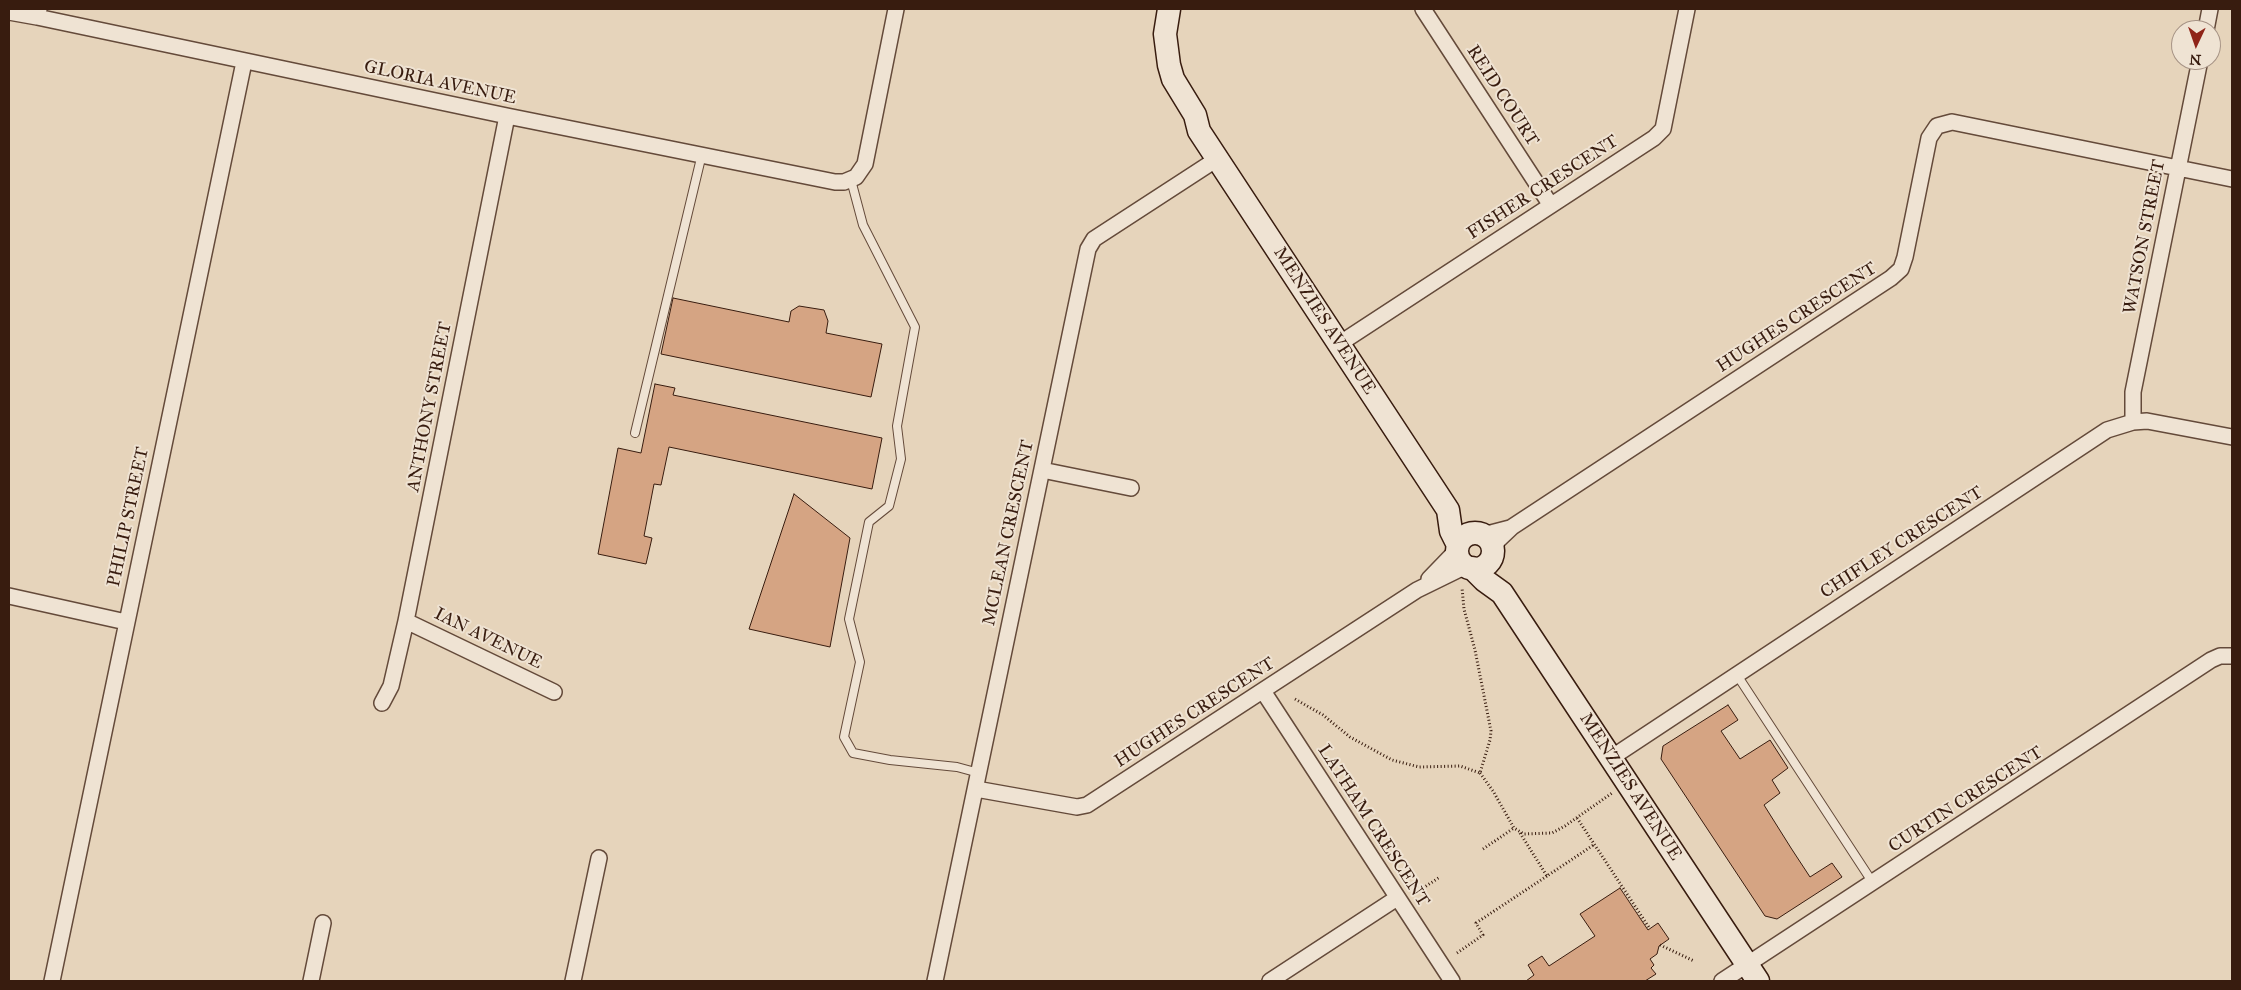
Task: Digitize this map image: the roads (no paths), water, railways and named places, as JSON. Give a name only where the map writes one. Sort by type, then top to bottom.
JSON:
[{"type":"street","points":[[851,180],[861,171],[865,164],[896,9]]},
{"type":"street","name":"MENZIES AVENUE","points":[[1154,9],[1151,39],[1153,58],[1160,85],[1182,120],[1199,131]]},
{"type":"street","name":"MENZIES AVENUE","points":[[1169,9],[1165,34],[1169,65],[1173,79],[1195,115],[1199,131],[1448,510],[1451,531],[1498,571],[1502,593],[1752,973]]},
{"type":"street","name":"REID COURT","points":[[1423,9],[1550,204]]},
{"type":"street","name":"FISHER CRESCENT","points":[[1339,344],[1550,204],[1654,138],[1663,129],[1687,9]]},
{"type":"street","name":"GLORIA AVENUE","points":[[9,12],[38,13],[244,62],[835,182],[851,180]]},
{"type":"street","name":"PHILIP STREET","points":[[52,981],[244,62]]},
{"type":"street","name":"WATSON STREET","points":[[2133,422],[2133,392],[2198,70]]},
{"type":"street","name":"ANTHONY STREET","points":[[382,703],[391,686],[406,621],[507,116]]},
{"type":"street","name":"HUGHES CRESCENT","points":[[976,789],[1077,807],[1086,806],[1891,278],[1901,269],[1905,257],[1929,138],[1937,126],[1952,122],[2232,179]]},
{"type":"street","name":"MCLEAN CRESCENT","points":[[935,981],[980,773],[1083,267],[1094,239],[1217,159]]},
{"type":"street","name":"CHIFLEY CRESCENT","points":[[1611,758],[2107,430],[2133,422],[2161,422],[2232,437]]},
{"type":"street","points":[[1042,470],[1131,488]]},
{"type":"street","points":[[9,596],[126,622]]},
{"type":"street","name":"IAN AVENUE","points":[[406,621],[554,692]]},
{"type":"street","name":"CURTIN CRESCENT","points":[[1722,981],[1752,973],[1873,884],[2212,660],[2220,656],[2232,656]]},
{"type":"street","name":"LATHAM CRESCENT","points":[[1263,691],[1452,981]]},
{"type":"street","points":[[574,981],[599,858]]},
{"type":"street","points":[[1270,981],[1397,898]]},
{"type":"street","points":[[311,981],[323,923]]},
{"type":"lane","points":[[635,433],[702,154]]},
{"type":"lane","points":[[851,180],[863,225],[915,327],[896,426],[901,459],[889,506],[869,522],[849,619],[860,662],[844,737],[853,753],[890,760],[957,767],[980,773]]},
{"type":"lane","points":[[1737,675],[1873,884]]}]
